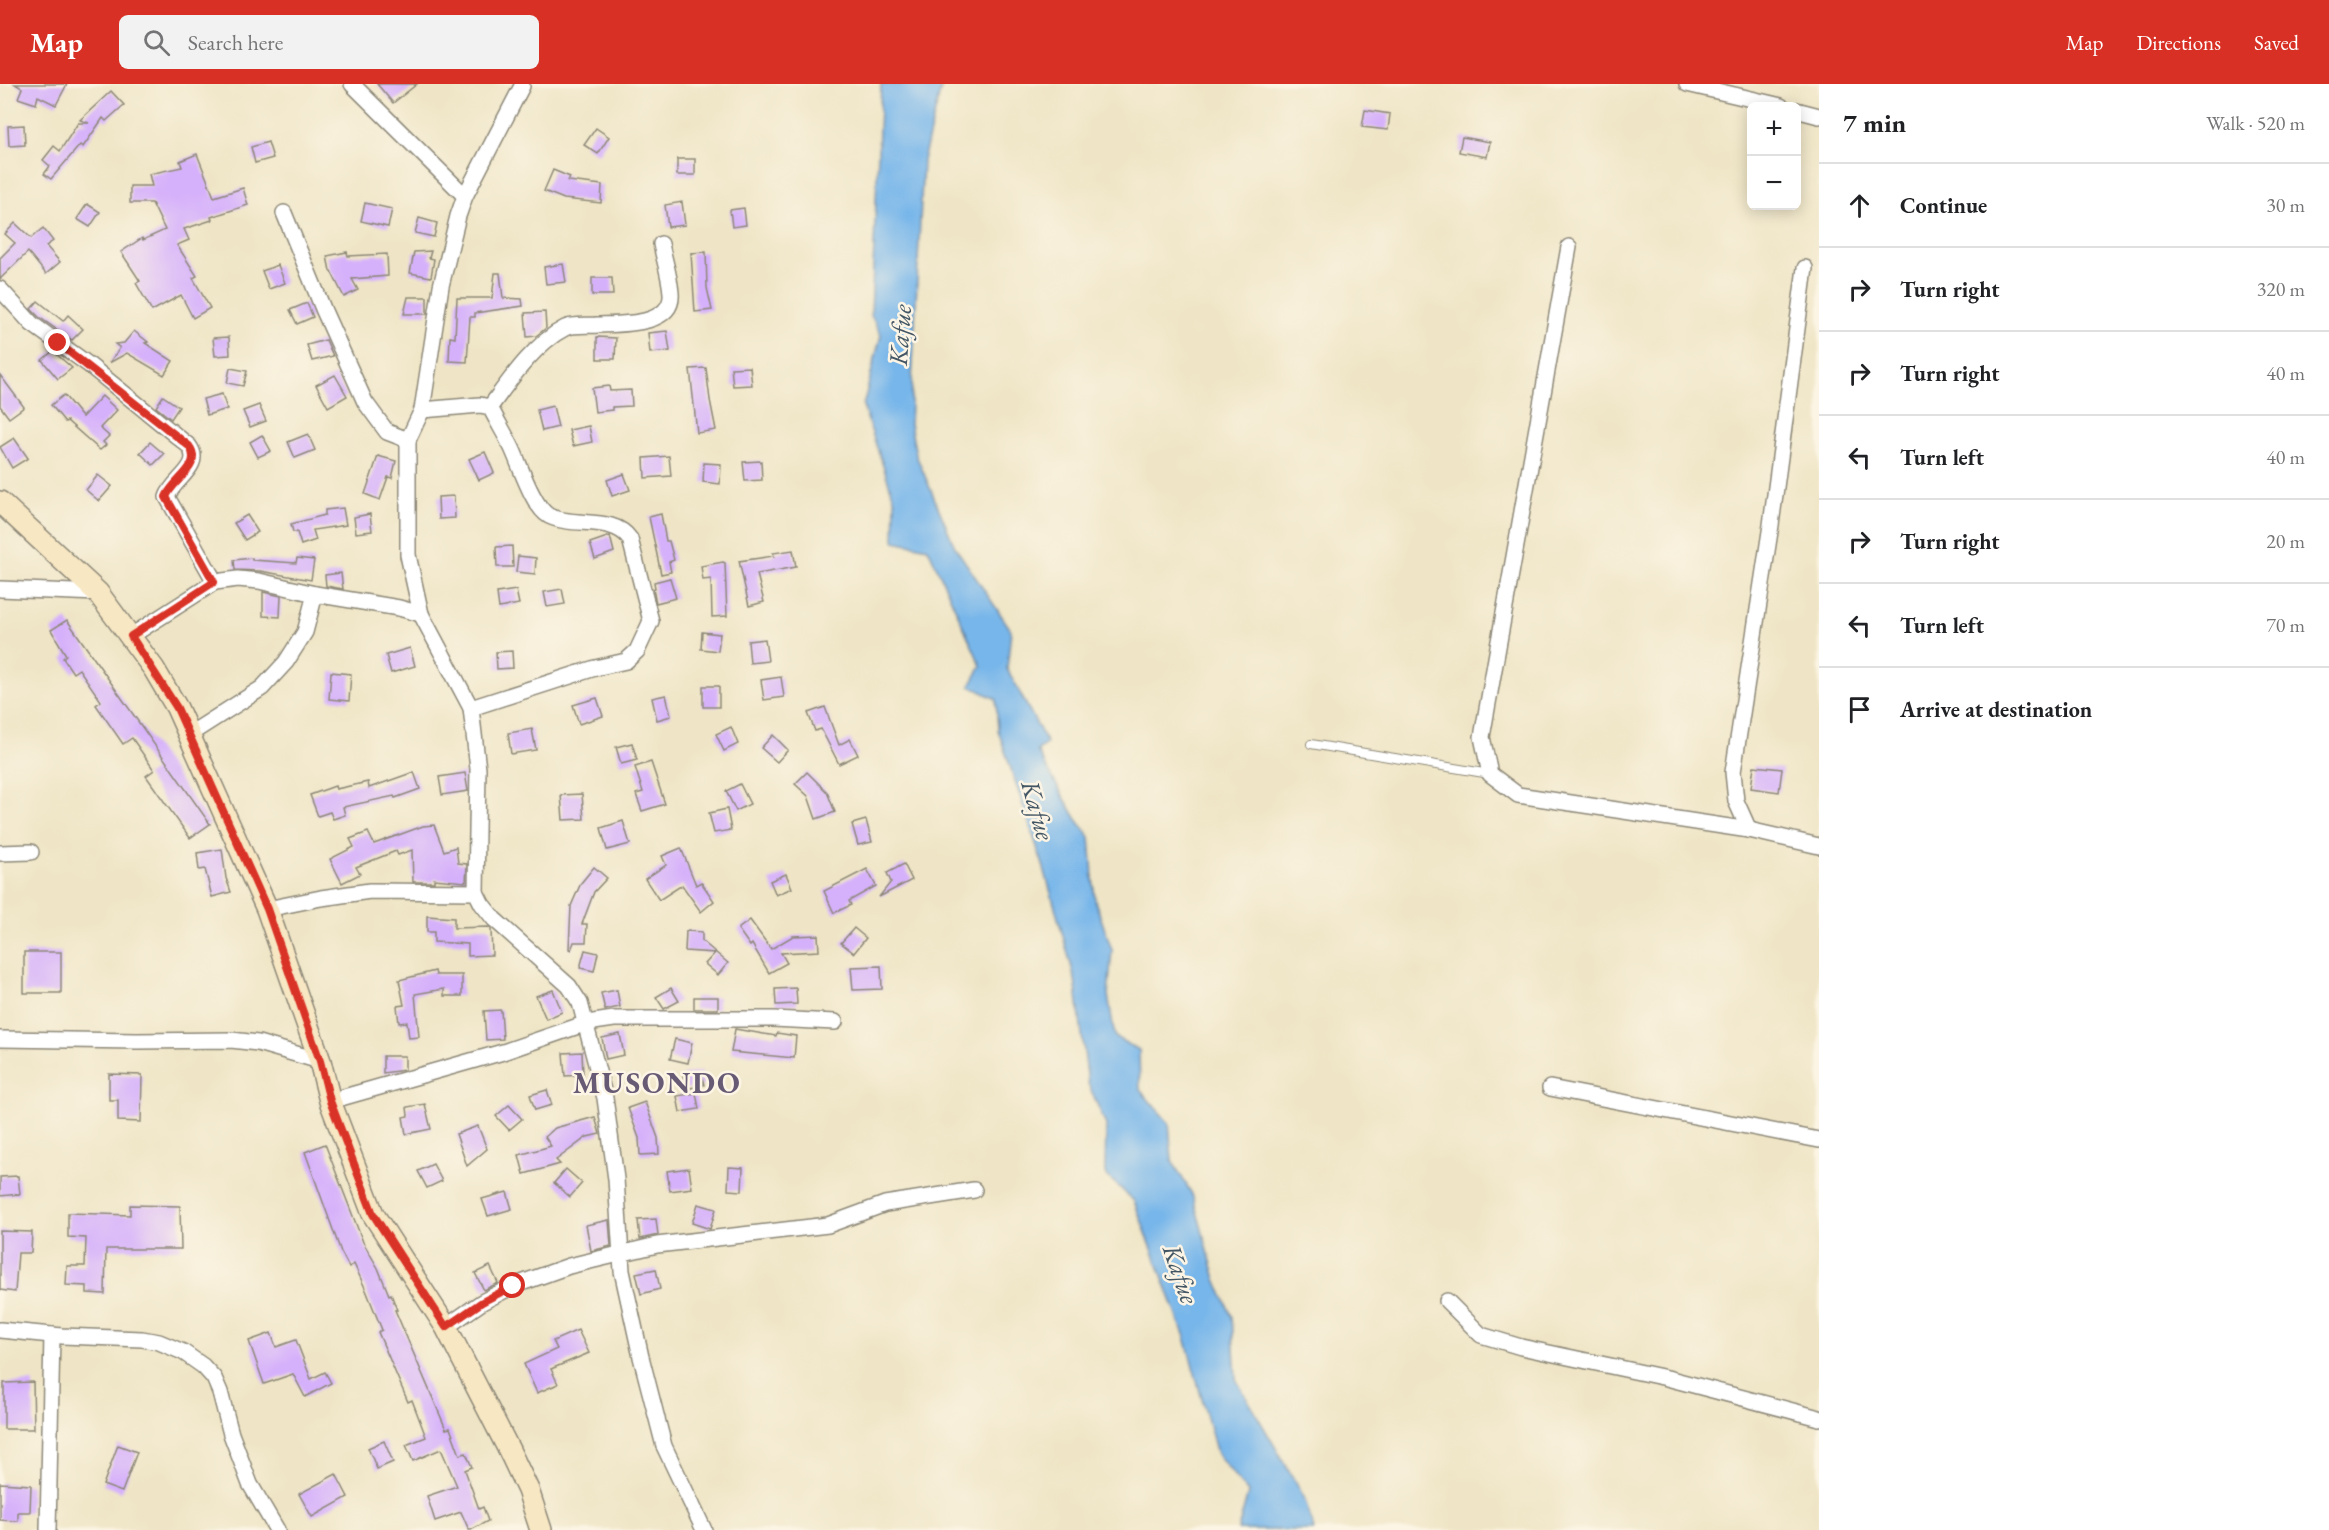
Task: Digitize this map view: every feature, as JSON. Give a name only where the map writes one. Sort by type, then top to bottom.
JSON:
[{"type":"street","points":[[352,84],[465,196]]},
{"type":"street","points":[[1687,84],[1764,102]]},
{"type":"street","points":[[522,86],[465,196],[441,286],[422,410],[408,440],[408,555],[421,614],[471,708],[478,769],[476,892],[494,919],[569,987],[580,1003],[587,1023],[605,1098],[616,1179],[622,1270],[641,1357],[664,1446],[704,1530]]},
{"type":"street","points":[[1801,111],[1819,116]]},
{"type":"street","points":[[284,213],[364,402],[387,432],[408,440]]},
{"type":"street","points":[[490,407],[516,372],[566,327],[645,320],[660,316],[668,309],[672,294],[661,244]]},
{"type":"street","points":[[1569,247],[1482,736],[1490,774],[1518,795],[1749,830],[1819,846]]},
{"type":"street","points":[[1749,830],[1736,801],[1733,772],[1771,525],[1805,268]]},
{"type":"street","points":[[0,289],[32,324],[89,365],[189,446],[194,453],[194,462],[166,497],[214,582]]},
{"type":"street","points":[[422,410],[480,405],[490,407]]},
{"type":"street","points":[[471,708],[595,668],[626,661],[638,651],[651,621],[627,534],[611,525],[567,521],[548,515],[537,504],[511,446],[490,407]]},
{"type":"street","points":[[0,502],[98,594],[131,636],[160,679],[190,734],[267,909],[320,1061],[330,1101],[373,1214],[446,1327],[528,1490],[541,1530]]},
{"type":"street","points":[[131,636],[214,582],[238,579],[348,598],[421,614]]},
{"type":"street","points":[[0,589],[98,594]]},
{"type":"street","points":[[190,734],[262,688],[286,662],[305,632],[315,594]]},
{"type":"street","points":[[0,853],[31,852]]},
{"type":"street","points":[[267,909],[370,891],[476,892]]},
{"type":"street","points":[[330,1101],[503,1052],[587,1023],[614,1019],[773,1019],[835,1023]]},
{"type":"street","points":[[0,1039],[231,1040],[258,1043],[320,1061]]},
{"type":"street","points":[[1550,1088],[1819,1140]]},
{"type":"street","points":[[446,1327],[482,1302],[513,1286],[568,1266],[657,1245],[828,1225],[885,1204],[974,1190]]},
{"type":"street","points":[[1447,1301],[1481,1335],[1521,1347],[1667,1378],[1819,1418]]},
{"type":"street","points":[[0,1330],[159,1342],[183,1352],[203,1366],[214,1378],[220,1392],[231,1434],[250,1484],[277,1530]]},
{"type":"street","points":[[48,1530],[52,1335]]},
{"type":"lane","points":[[1311,744],[1490,774]]},
{"type":"water","name":"Kafue","points":[[881,84],[942,84],[923,160],[910,424],[916,455],[955,547],[1011,630],[1007,669],[1047,743],[1037,751],[1076,818],[1090,837],[1095,901],[1112,950],[1108,995],[1115,1037],[1139,1050],[1140,1090],[1169,1123],[1172,1161],[1192,1194],[1216,1279],[1232,1317],[1236,1379],[1304,1497],[1314,1530],[1238,1530],[1248,1493],[1217,1454],[1185,1337],[1134,1201],[1105,1174],[1106,1125],[1088,1083],[1075,979],[1044,868],[998,730],[996,699],[970,686],[981,666],[928,548],[894,541],[895,501],[863,406],[881,335],[871,315]]},
{"type":"building","points":[[15,84],[67,84],[56,105],[38,96],[36,104],[18,98],[22,88]]},
{"type":"building","points":[[377,84],[417,84],[393,103]]},
{"type":"building","points":[[111,91],[124,105],[106,121],[103,118],[83,147],[80,145],[51,179],[44,174],[50,166],[43,160],[54,146],[60,151],[78,123],[89,123],[80,120]]},
{"type":"building","points":[[1365,110],[1390,114],[1388,130],[1362,127]]},
{"type":"building","points":[[24,125],[25,145],[9,146],[8,126]]},
{"type":"building","points":[[596,128],[609,137],[598,154],[584,145]]},
{"type":"building","points":[[1462,137],[1490,142],[1487,157],[1459,152]]},
{"type":"building","points":[[268,142],[273,158],[255,163],[251,147]]},
{"type":"building","points":[[197,154],[214,197],[243,188],[248,205],[184,229],[189,240],[177,245],[197,276],[193,278],[210,308],[193,318],[181,295],[152,311],[136,283],[140,281],[121,252],[142,238],[143,240],[165,230],[152,203],[130,203],[130,186],[152,186],[149,174],[182,167],[180,161]]},
{"type":"building","points":[[677,159],[695,159],[695,175],[677,175]]},
{"type":"building","points":[[553,170],[570,177],[568,181],[602,185],[601,203],[564,199],[544,191]]},
{"type":"building","points":[[682,202],[685,225],[668,227],[665,205]]},
{"type":"building","points":[[365,203],[392,209],[388,227],[361,221]]},
{"type":"building","points":[[87,204],[100,212],[90,227],[77,219]]},
{"type":"building","points":[[744,208],[746,225],[732,227],[730,210]]},
{"type":"building","points":[[419,218],[437,223],[434,237],[415,233]]},
{"type":"building","points":[[15,223],[31,238],[43,228],[53,241],[46,246],[60,262],[46,274],[28,252],[0,279],[0,258],[15,243],[5,234]]},
{"type":"building","points":[[431,251],[429,258],[434,259],[431,277],[410,273],[414,252]]},
{"type":"building","points":[[347,252],[348,256],[387,254],[388,276],[352,279],[358,290],[344,297],[330,271],[327,256]]},
{"type":"building","points":[[706,252],[707,288],[712,310],[695,312],[691,253]]},
{"type":"building","points":[[563,264],[566,282],[546,284],[544,267]]},
{"type":"building","points":[[278,265],[285,283],[269,289],[262,271]]},
{"type":"building","points":[[495,273],[500,273],[503,298],[522,299],[523,306],[475,313],[475,317],[470,317],[467,362],[449,361],[450,337],[455,338],[457,298],[492,298]]},
{"type":"building","points":[[592,278],[612,278],[613,295],[592,295]]},
{"type":"building","points":[[408,297],[427,297],[427,314],[404,314]]},
{"type":"building","points":[[38,301],[63,321],[68,315],[83,329],[72,340],[31,309]]},
{"type":"building","points":[[307,303],[313,317],[297,324],[290,310]]},
{"type":"building","points":[[545,312],[546,328],[536,336],[527,337],[525,313]]},
{"type":"building","points":[[134,331],[148,342],[145,343],[173,361],[164,375],[127,353],[109,363],[120,348],[115,344],[124,343]]},
{"type":"building","points":[[667,331],[670,351],[650,353],[648,333]]},
{"type":"building","points":[[229,337],[230,355],[215,356],[213,338]]},
{"type":"building","points":[[597,337],[616,338],[615,359],[597,359]]},
{"type":"building","points":[[326,340],[333,356],[312,361],[307,345]]},
{"type":"building","points":[[53,351],[72,368],[58,379],[42,360]]},
{"type":"building","points":[[750,367],[752,385],[733,386],[731,368]]},
{"type":"building","points":[[230,368],[247,371],[243,386],[227,383]]},
{"type":"building","points":[[706,368],[716,430],[697,433],[690,369]]},
{"type":"building","points":[[0,375],[24,407],[9,418],[0,406]]},
{"type":"building","points":[[335,375],[347,396],[328,407],[316,385]]},
{"type":"building","points":[[609,386],[610,391],[631,390],[632,406],[612,407],[612,410],[595,412],[592,388]]},
{"type":"building","points":[[222,394],[227,409],[207,415],[203,399]]},
{"type":"building","points":[[64,395],[82,417],[102,396],[117,410],[100,428],[109,436],[103,442],[106,445],[100,450],[67,421],[65,422],[51,405]]},
{"type":"building","points":[[163,396],[179,407],[171,419],[156,407]]},
{"type":"building","points":[[259,405],[266,421],[250,427],[243,411]]},
{"type":"building","points":[[553,406],[558,427],[542,431],[537,410]]},
{"type":"building","points":[[589,426],[592,442],[573,446],[569,430]]},
{"type":"building","points":[[308,434],[315,450],[295,458],[288,442]]},
{"type":"building","points":[[262,435],[271,451],[258,457],[250,442]]},
{"type":"building","points":[[14,438],[28,458],[12,468],[0,447]]},
{"type":"building","points":[[150,442],[164,454],[153,465],[140,453]]},
{"type":"building","points":[[485,452],[494,473],[479,480],[469,459]]},
{"type":"building","points":[[378,456],[396,461],[392,478],[388,477],[380,500],[365,494]]},
{"type":"building","points":[[669,456],[671,476],[645,478],[644,458]]},
{"type":"building","points":[[761,461],[762,480],[745,481],[743,462]]},
{"type":"building","points":[[704,463],[721,464],[720,484],[703,482]]},
{"type":"building","points":[[624,474],[630,490],[612,496],[607,480]]},
{"type":"building","points":[[98,475],[112,486],[99,501],[86,490]]},
{"type":"building","points":[[454,496],[455,518],[439,519],[438,497]]},
{"type":"building","points":[[343,508],[346,525],[313,530],[316,540],[301,545],[297,532],[293,532],[291,524],[325,515],[325,510]]},
{"type":"building","points":[[370,514],[372,531],[356,533],[354,517]]},
{"type":"building","points":[[661,514],[666,541],[669,541],[674,560],[669,562],[671,572],[661,574],[649,517]]},
{"type":"building","points":[[247,515],[258,532],[245,540],[234,523]]},
{"type":"building","points":[[610,536],[614,552],[595,559],[590,543]]},
{"type":"building","points":[[512,546],[513,567],[497,567],[496,547]]},
{"type":"building","points":[[793,550],[796,567],[757,574],[764,602],[749,606],[739,561],[774,556],[773,553]]},
{"type":"building","points":[[518,556],[536,558],[535,574],[516,572]]},
{"type":"building","points":[[252,558],[252,560],[296,563],[297,558],[314,560],[311,580],[260,571],[235,570],[234,560]]},
{"type":"building","points":[[725,563],[727,616],[712,617],[711,579],[703,580],[701,566]]},
{"type":"building","points":[[341,573],[343,589],[326,586],[325,575]]},
{"type":"building","points":[[670,578],[676,598],[656,603],[654,582]]},
{"type":"building","points":[[562,589],[565,604],[547,607],[544,592]]},
{"type":"building","points":[[516,590],[519,604],[499,608],[497,593]]},
{"type":"building","points":[[263,592],[281,596],[280,617],[263,616]]},
{"type":"building","points":[[67,620],[210,824],[190,838],[146,776],[154,770],[132,738],[123,744],[96,705],[101,701],[79,669],[73,673],[63,658],[66,655],[51,630]]},
{"type":"building","points":[[702,632],[720,634],[718,651],[701,649]]},
{"type":"building","points":[[765,639],[768,661],[750,663],[748,641]]},
{"type":"building","points":[[410,648],[415,666],[391,673],[386,655]]},
{"type":"building","points":[[512,651],[513,668],[497,669],[496,652]]},
{"type":"building","points":[[331,672],[351,674],[349,701],[329,699]]},
{"type":"building","points":[[781,677],[784,697],[764,700],[761,680]]},
{"type":"building","points":[[703,686],[719,686],[719,707],[703,707]]},
{"type":"building","points":[[666,695],[671,716],[657,720],[652,698]]},
{"type":"building","points":[[597,698],[603,716],[579,724],[573,705]]},
{"type":"building","points":[[825,707],[839,745],[850,739],[858,755],[839,764],[821,729],[815,731],[808,713]]},
{"type":"building","points":[[731,727],[738,744],[724,751],[716,734]]},
{"type":"building","points":[[532,729],[536,750],[511,754],[508,733]]},
{"type":"building","points":[[773,735],[788,750],[777,762],[761,748]]},
{"type":"building","points":[[632,743],[637,760],[621,764],[616,747]]},
{"type":"building","points":[[651,762],[665,804],[642,811],[636,794],[643,792],[635,767]]},
{"type":"building","points":[[1754,766],[1782,769],[1779,792],[1751,788]]},
{"type":"building","points":[[414,772],[420,789],[395,798],[394,796],[343,807],[345,815],[333,819],[330,812],[318,816],[310,795],[335,786],[336,789],[368,782],[369,788]]},
{"type":"building","points":[[807,772],[827,792],[835,812],[816,819],[808,796],[795,784]]},
{"type":"building","points":[[465,773],[468,791],[442,795],[439,777]]},
{"type":"building","points":[[740,784],[750,804],[736,811],[726,791]]},
{"type":"building","points":[[582,794],[584,819],[563,820],[561,795]]},
{"type":"building","points":[[727,809],[731,830],[714,833],[709,813]]},
{"type":"building","points":[[866,820],[872,842],[858,845],[852,824]]},
{"type":"building","points":[[623,821],[630,844],[607,850],[601,828]]},
{"type":"building","points":[[434,825],[444,851],[456,847],[458,863],[467,864],[466,882],[434,879],[434,882],[413,882],[412,850],[398,855],[396,851],[356,867],[360,874],[342,883],[330,859],[354,847],[350,839],[368,832],[374,844],[423,826]]},
{"type":"building","points":[[681,848],[696,885],[701,882],[714,901],[701,912],[682,885],[659,900],[645,879],[666,865],[662,856]]},
{"type":"building","points":[[222,849],[226,878],[231,892],[212,897],[205,869],[199,870],[197,853]]},
{"type":"building","points":[[904,864],[912,880],[879,897],[891,882],[887,873]]},
{"type":"building","points":[[594,867],[607,878],[594,892],[582,924],[587,924],[586,942],[574,942],[571,950],[569,949],[571,906],[581,883]]},
{"type":"building","points":[[867,869],[876,886],[849,901],[851,905],[834,913],[824,891]]},
{"type":"building","points":[[786,874],[792,888],[776,895],[770,881]]},
{"type":"building","points":[[427,916],[454,918],[454,928],[488,927],[491,929],[492,955],[468,956],[468,944],[434,942],[434,932],[427,932]]},
{"type":"building","points":[[750,920],[771,949],[793,936],[818,935],[819,951],[781,953],[787,963],[769,973],[752,944],[750,946],[738,929]]},
{"type":"building","points":[[854,928],[866,938],[854,953],[841,943]]},
{"type":"building","points":[[686,931],[702,932],[702,941],[728,963],[718,975],[705,964],[715,953],[685,951]]},
{"type":"building","points":[[585,950],[598,953],[594,971],[580,968]]},
{"type":"building","points":[[24,952],[61,952],[61,993],[24,993]]},
{"type":"building","points":[[881,966],[882,989],[853,990],[851,967]]},
{"type":"building","points":[[435,971],[436,975],[462,975],[462,996],[444,996],[444,989],[415,994],[419,1037],[409,1038],[407,1022],[399,1023],[397,1006],[404,1005],[399,980]]},
{"type":"building","points":[[671,988],[679,1001],[664,1009],[656,997]]},
{"type":"building","points":[[796,988],[797,1004],[776,1005],[775,989]]},
{"type":"building","points":[[553,990],[562,1012],[546,1019],[536,996]]},
{"type":"building","points":[[617,990],[620,1007],[605,1010],[601,993]]},
{"type":"building","points":[[694,997],[718,997],[718,1009],[694,1009]]},
{"type":"building","points":[[501,1010],[503,1039],[486,1040],[484,1011]]},
{"type":"building","points":[[735,1029],[776,1036],[777,1033],[796,1036],[794,1058],[731,1052]]},
{"type":"building","points":[[620,1034],[624,1055],[606,1059],[602,1038]]},
{"type":"building","points":[[675,1039],[692,1043],[688,1063],[670,1059]]},
{"type":"building","points":[[582,1052],[583,1075],[565,1076],[563,1053]]},
{"type":"building","points":[[383,1056],[405,1056],[405,1070],[383,1073]]},
{"type":"building","points":[[701,1072],[704,1085],[686,1089],[683,1075]]},
{"type":"building","points":[[109,1074],[142,1075],[141,1122],[118,1121],[118,1100],[109,1100]]},
{"type":"building","points":[[547,1090],[552,1105],[535,1110],[530,1095]]},
{"type":"building","points":[[696,1093],[699,1109],[680,1112],[677,1096]]},
{"type":"building","points":[[645,1102],[658,1138],[659,1154],[640,1155],[639,1138],[628,1108]]},
{"type":"building","points":[[425,1104],[431,1129],[406,1134],[403,1117],[408,1116],[407,1107]]},
{"type":"building","points":[[509,1105],[522,1119],[509,1130],[496,1116]]},
{"type":"building","points":[[595,1117],[600,1134],[587,1137],[556,1160],[560,1164],[524,1174],[519,1155],[551,1146],[545,1137],[555,1128]]},
{"type":"building","points":[[478,1126],[487,1149],[467,1166],[456,1134]]},
{"type":"building","points":[[325,1144],[363,1242],[378,1268],[389,1295],[391,1294],[397,1310],[395,1310],[446,1429],[450,1428],[460,1455],[466,1453],[472,1467],[465,1470],[479,1509],[483,1507],[488,1521],[471,1530],[461,1512],[435,1521],[427,1496],[457,1486],[441,1449],[413,1461],[406,1445],[426,1437],[412,1400],[408,1402],[378,1332],[382,1330],[366,1290],[354,1264],[349,1267],[341,1252],[305,1152]]},
{"type":"building","points":[[433,1164],[442,1181],[427,1188],[418,1171]]},
{"type":"building","points":[[729,1167],[743,1168],[742,1191],[728,1190]]},
{"type":"building","points":[[689,1168],[692,1188],[670,1191],[667,1171]]},
{"type":"building","points":[[566,1169],[582,1183],[570,1197],[554,1183]]},
{"type":"building","points":[[18,1176],[20,1194],[0,1196],[0,1177]]},
{"type":"building","points":[[507,1192],[512,1209],[488,1216],[482,1199]]},
{"type":"building","points":[[698,1204],[716,1209],[710,1229],[692,1223]]},
{"type":"building","points":[[130,1205],[180,1206],[181,1249],[106,1249],[105,1294],[87,1293],[87,1286],[66,1285],[67,1266],[85,1266],[86,1238],[68,1237],[68,1213],[130,1215]]},
{"type":"building","points":[[656,1219],[658,1235],[640,1239],[638,1220]]},
{"type":"building","points":[[609,1220],[611,1246],[591,1251],[586,1225]]},
{"type":"building","points":[[0,1231],[32,1232],[31,1253],[18,1253],[15,1292],[0,1290]]},
{"type":"building","points":[[490,1266],[498,1283],[484,1290],[475,1273]]},
{"type":"building","points":[[656,1269],[660,1289],[641,1294],[636,1273]]},
{"type":"building","points":[[578,1330],[589,1353],[551,1369],[558,1384],[537,1393],[524,1364],[557,1349],[553,1341]]},
{"type":"building","points":[[271,1333],[276,1347],[296,1340],[311,1379],[325,1372],[331,1383],[305,1397],[293,1374],[264,1384],[249,1341]]},
{"type":"building","points":[[33,1382],[34,1429],[4,1429],[4,1383]]},
{"type":"building","points":[[384,1441],[393,1462],[377,1469],[368,1448]]},
{"type":"building","points":[[118,1445],[137,1452],[122,1492],[103,1485]]},
{"type":"building","points":[[336,1474],[348,1497],[312,1517],[299,1494]]},
{"type":"building","points":[[0,1483],[31,1485],[30,1512],[18,1512],[18,1521],[0,1520]]},
{"type":"district","name":"MUSONDO","points":[[657,1083]]},
{"type":"route","points":[[58,343],[89,365],[118,391],[189,446],[194,453],[194,462],[166,497],[214,582],[131,636],[177,708],[251,870],[320,1061],[330,1101],[373,1214],[446,1327],[482,1302],[513,1286]]}]
